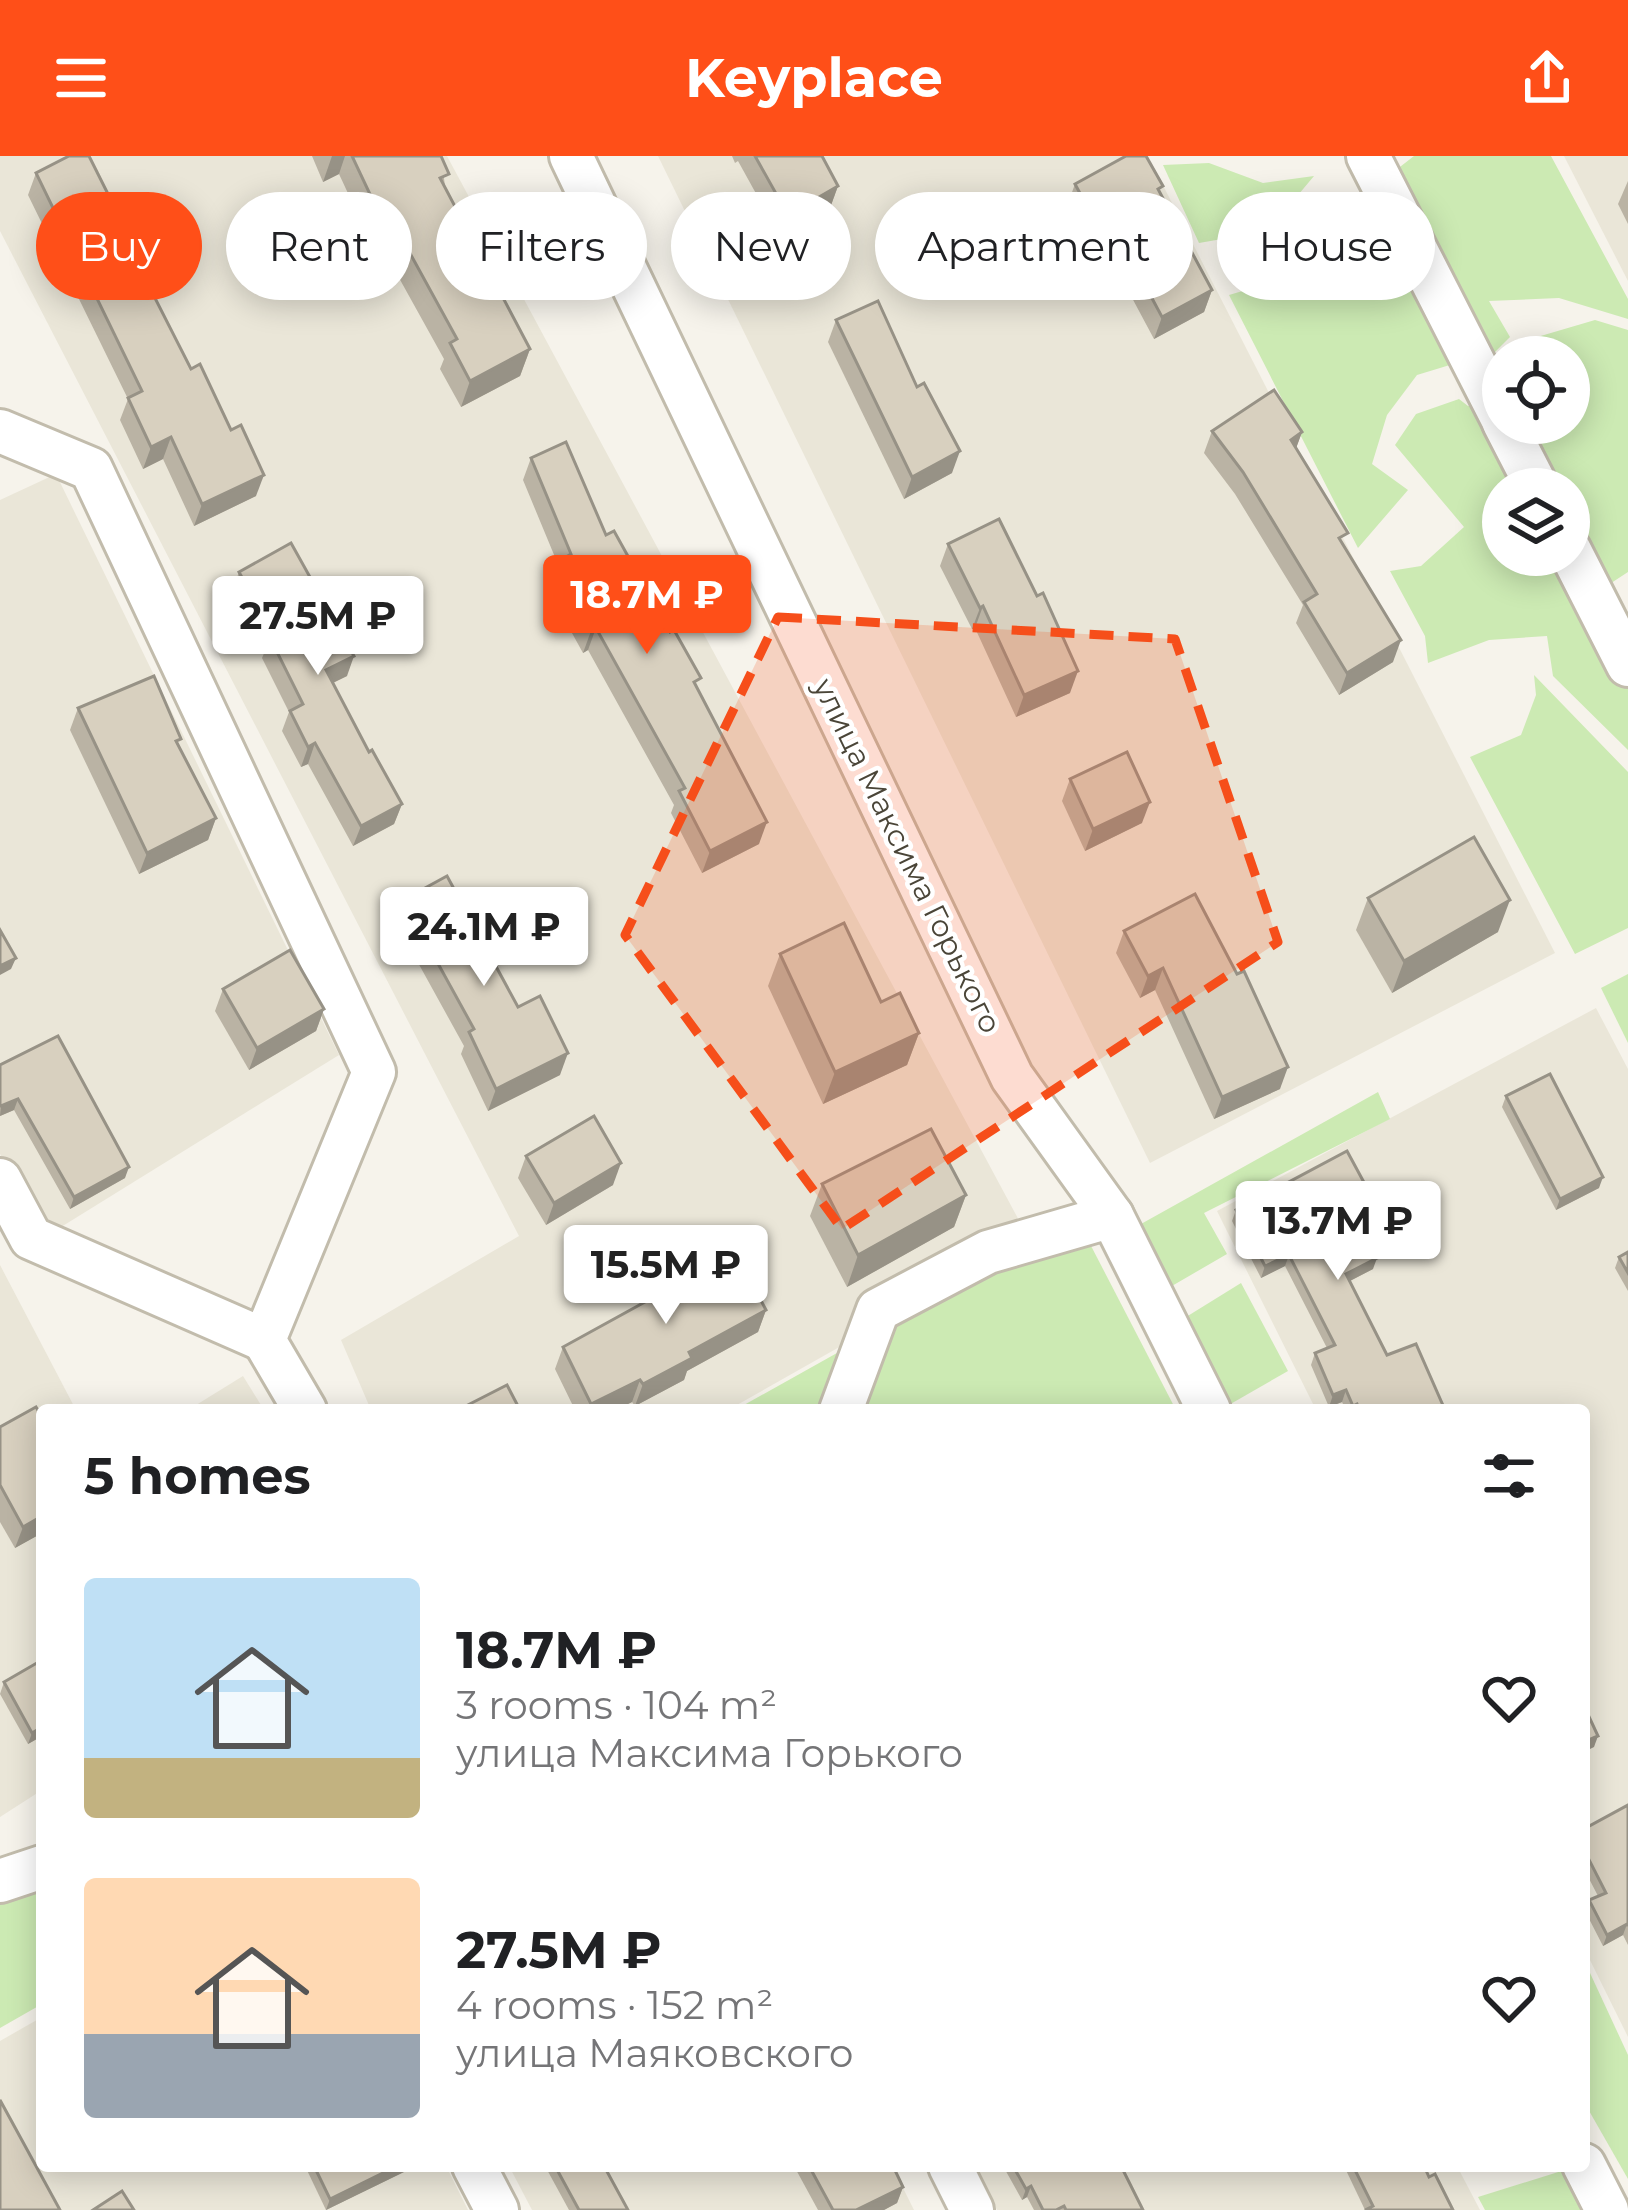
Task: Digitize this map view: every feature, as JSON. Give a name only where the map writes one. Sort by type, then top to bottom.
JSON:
[{"type":"street","name":"улица Максима Горького","points":[[571,156],[1012,1076],[1112,1216],[1206,1404]]},
{"type":"street","points":[[1368,156],[1482,379]]},
{"type":"street","points":[[0,431],[91,469],[374,1072],[264,1340]]},
{"type":"street","points":[[1583,576],[1628,664]]},
{"type":"street","points":[[0,1180],[31,1238],[264,1340],[301,1404]]},
{"type":"street","points":[[843,1404],[878,1310],[988,1252],[1112,1216]]},
{"type":"street","points":[[0,1881],[36,1869]]},
{"type":"street","points":[[477,2172],[497,2210]]},
{"type":"street","points":[[953,2172],[972,2210]]},
{"type":"street","points":[[1587,2172],[1606,2210]]},
{"type":"highlighted area","points":[[778,617],[1175,639],[1278,942],[842,1229],[625,935]]},
{"type":"shaded area","points":[[0,156],[447,156],[466,192],[436,192],[436,300],[524,300],[1022,1226],[850,1341],[739,1404],[368,1404],[341,1340],[519,1236],[0,231]]},
{"type":"shaded area","points":[[658,156],[1148,156],[1166,192],[875,192],[875,300],[1193,300],[1193,244],[1217,300],[1222,300],[1555,953],[1150,1163],[728,300],[851,300],[851,192],[676,192]]},
{"type":"shaded area","points":[[1564,156],[1628,156],[1628,281]]},
{"type":"shaded area","points":[[56,474],[339,1055],[53,1232],[21,1193],[0,1154],[0,500]]},
{"type":"shaded area","points":[[1596,1008],[1628,1069],[1628,2037],[1590,1960],[1590,1404],[1313,1404],[1217,1211]]},
{"type":"shaded area","points":[[0,1265],[73,1404],[36,1404],[36,1794],[0,1817]]},
{"type":"shaded area","points":[[243,1376],[260,1404],[198,1404]]},
{"type":"shaded area","points":[[36,2020],[36,2172],[449,2172],[468,2210],[0,2210],[0,2041]]},
{"type":"shaded area","points":[[512,2172],[895,2172],[914,2210],[532,2210]]},
{"type":"shaded area","points":[[978,2172],[1460,2172],[1480,2210],[997,2210]]},
{"type":"green space","points":[[1414,156],[1551,156],[1628,299],[1628,319],[1559,298],[1489,301],[1509,336],[1482,336],[1482,347],[1435,250],[1435,192],[1407,192],[1396,170]]},
{"type":"green space","points":[[1209,163],[1263,183],[1314,176],[1301,192],[1217,192],[1217,240],[1199,243],[1193,230],[1193,192],[1175,192],[1163,165]]},
{"type":"green space","points":[[1232,300],[1431,300],[1463,361],[1417,375],[1387,415],[1372,464],[1408,490],[1358,548]]},
{"type":"green space","points":[[1595,320],[1628,330],[1628,572],[1599,591],[1590,574],[1590,468],[1536,468],[1524,444],[1590,444],[1590,336],[1541,336]]},
{"type":"green space","points":[[1459,399],[1468,406],[1482,402],[1482,444],[1505,444],[1517,468],[1482,468],[1482,576],[1573,576],[1628,685],[1628,750],[1553,676],[1547,636],[1489,640],[1428,663],[1425,636],[1390,571],[1421,566],[1464,527],[1395,445],[1416,414]]},
{"type":"green space","points":[[1534,675],[1628,772],[1628,928],[1575,954],[1470,757],[1521,735],[1536,695]]},
{"type":"green space","points":[[1628,974],[1628,1043],[1601,988]]},
{"type":"green space","points":[[1378,1092],[1390,1119],[1204,1213],[1227,1254],[1165,1290],[1132,1229]]},
{"type":"green space","points":[[1089,1242],[1173,1404],[854,1404],[885,1322],[979,1271]]},
{"type":"green space","points":[[1241,1283],[1288,1371],[1230,1404],[1217,1404],[1178,1322]]},
{"type":"green space","points":[[837,1353],[844,1357],[826,1404],[746,1404]]},
{"type":"green space","points":[[36,1885],[36,2007],[0,2028],[0,1898]]},
{"type":"green space","points":[[1590,1973],[1628,2055],[1628,2179],[1590,2112]]},
{"type":"green space","points":[[1558,2172],[1573,2172],[1593,2210],[1485,2210],[1478,2197]]},
{"type":"building","points":[[69,156],[89,156],[107,192],[45,192],[36,173]]},
{"type":"building","points":[[352,156],[441,156],[449,174],[440,178],[447,192],[436,192],[436,300],[504,300],[530,349],[470,381],[450,343],[457,339],[412,257],[412,192],[369,192]]},
{"type":"building","points":[[755,156],[822,156],[838,186],[828,192],[775,192]]},
{"type":"building","points":[[1126,156],[1146,156],[1163,186],[1160,192],[1079,192],[1075,184]]},
{"type":"building","points":[[1193,254],[1212,290],[1162,317],[1153,300],[1193,300]]},
{"type":"building","points":[[98,300],[156,300],[191,369],[200,364],[231,430],[241,425],[264,475],[202,504],[171,437],[151,447],[128,398],[142,391]]},
{"type":"building","points":[[878,301],[917,387],[924,383],[960,451],[912,477],[836,320]]},
{"type":"building","points":[[1274,390],[1302,432],[1291,440],[1348,533],[1339,538],[1401,640],[1347,673],[1304,602],[1317,594],[1243,472],[1212,431]]},
{"type":"building","points":[[566,442],[606,535],[614,531],[701,678],[694,682],[767,822],[710,851],[679,791],[685,788],[596,628],[591,631],[554,564],[571,554],[531,458]]},
{"type":"building","points":[[999,519],[1037,596],[1043,593],[1078,671],[1024,695],[948,544]]},
{"type":"building","points":[[291,543],[354,656],[326,670],[402,804],[361,826],[315,743],[308,747],[290,711],[303,704],[270,638],[274,635],[239,572]]},
{"type":"building","points":[[154,676],[181,739],[176,741],[216,818],[147,853],[78,708]]},
{"type":"building","points":[[1127,752],[1150,802],[1093,829],[1070,779]]},
{"type":"building","points":[[1474,837],[1510,900],[1404,961],[1368,898]]},
{"type":"building","points":[[447,876],[518,1007],[540,996],[568,1053],[496,1089],[469,1032],[474,1029],[403,900]]},
{"type":"building","points":[[1195,894],[1237,974],[1244,971],[1288,1067],[1222,1097],[1163,968],[1148,976],[1124,931]]},
{"type":"building","points":[[844,923],[881,1002],[900,993],[919,1033],[835,1072],[780,954]]},
{"type":"building","points":[[0,930],[16,958],[0,966]]},
{"type":"building","points":[[290,950],[324,1009],[257,1048],[223,989]]},
{"type":"building","points":[[58,1036],[129,1167],[74,1197],[18,1099],[0,1105],[0,1065]]},
{"type":"building","points":[[1550,1074],[1603,1177],[1560,1199],[1506,1096]]},
{"type":"building","points":[[594,1116],[621,1163],[554,1203],[526,1156]]},
{"type":"building","points":[[931,1129],[966,1195],[858,1255],[822,1184]]},
{"type":"building","points":[[1347,1151],[1374,1201],[1353,1212],[1377,1258],[1346,1274],[1387,1355],[1416,1344],[1442,1404],[1352,1404],[1346,1390],[1333,1395],[1315,1353],[1335,1345],[1289,1255],[1265,1266],[1236,1210]]},
{"type":"building","points":[[730,1242],[766,1310],[689,1352],[692,1358],[591,1404],[563,1347],[692,1276],[687,1265]]},
{"type":"building","points":[[1628,1252],[1628,1273],[1619,1257]]},
{"type":"building","points":[[507,1385],[517,1404],[470,1404]]},
{"type":"building","points":[[36,1407],[36,1519],[23,1527],[0,1485],[0,1427]]},
{"type":"building","points":[[36,1663],[36,1731],[32,1733],[4,1682]]},
{"type":"building","points":[[1628,1805],[1628,1926],[1607,1935],[1590,1902],[1606,1893],[1590,1862],[1590,1826]]},
{"type":"building","points":[[0,2100],[60,2210],[0,2210]]},
{"type":"building","points":[[317,2172],[385,2172],[330,2199]]},
{"type":"building","points":[[558,2172],[607,2172],[628,2210],[579,2210]]},
{"type":"building","points":[[812,2172],[896,2172],[903,2187],[856,2210],[833,2210]]},
{"type":"building","points":[[1016,2172],[1124,2172],[1143,2210],[1066,2210],[1064,2206],[1043,2210],[1031,2186],[1026,2189]]},
{"type":"building","points":[[1356,2172],[1435,2174],[1453,2210],[1365,2210],[1373,2206]]},
{"type":"building","points":[[122,2191],[134,2210],[93,2210]]}]
